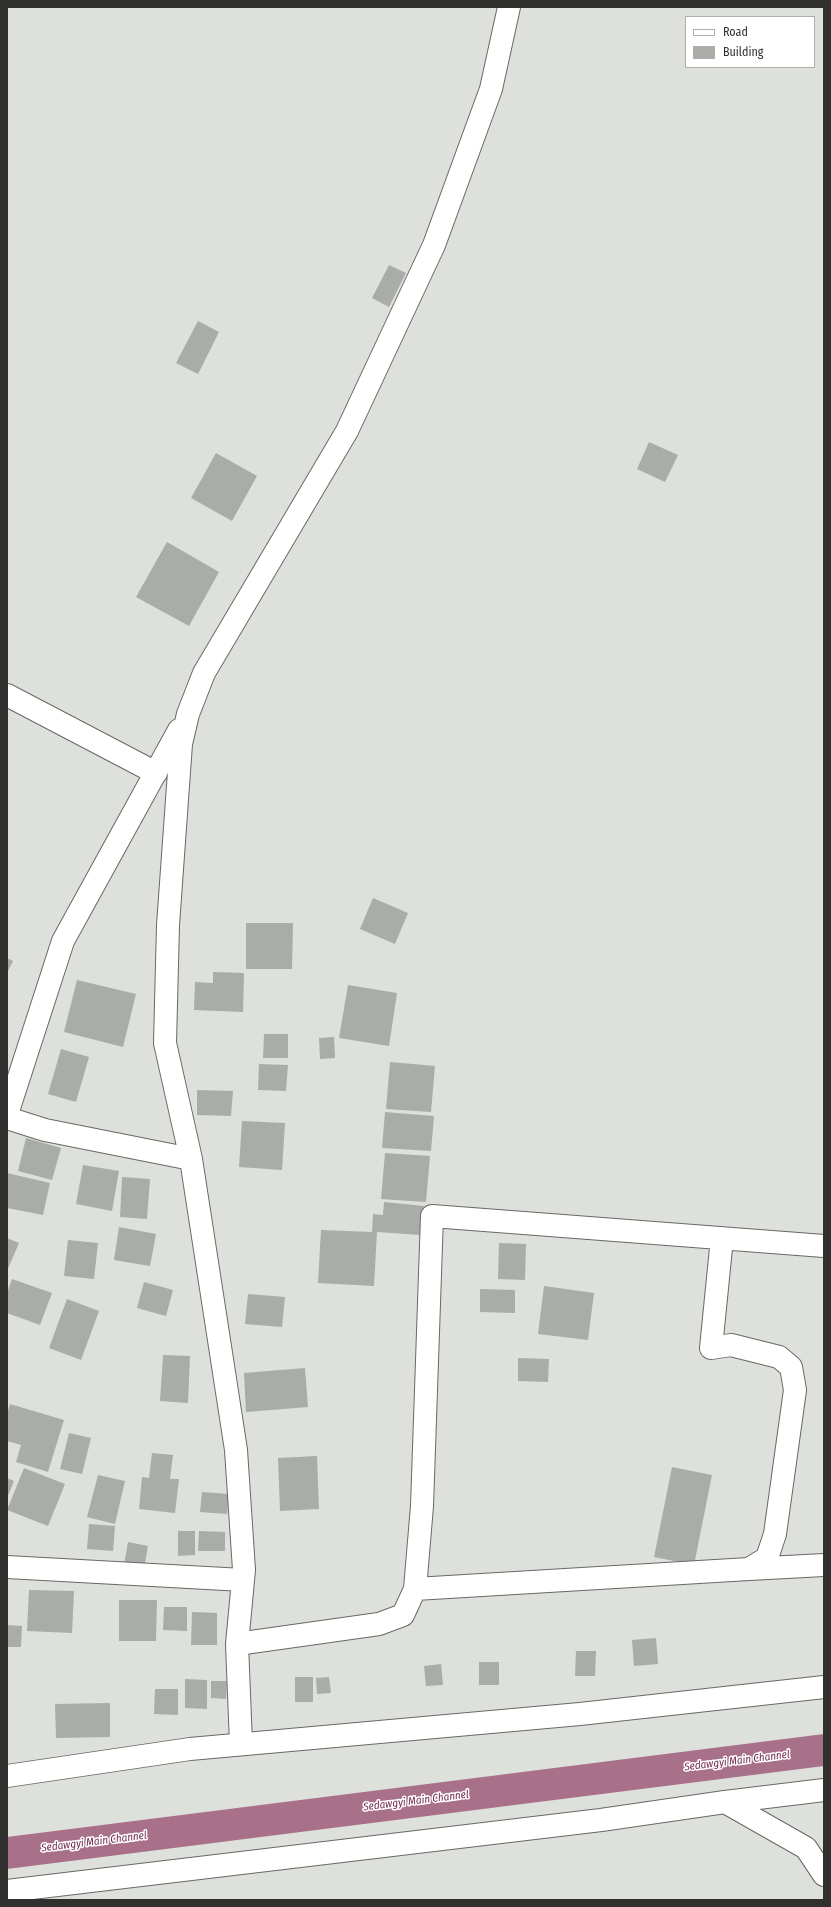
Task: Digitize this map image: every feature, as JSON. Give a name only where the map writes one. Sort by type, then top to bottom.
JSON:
[{"type":"street","points":[[7,1114],[63,941],[188,714],[204,673],[348,431],[434,245],[491,89],[509,7]]},
{"type":"street","points":[[7,695],[156,773]]},
{"type":"street","points":[[188,714],[181,744],[169,909],[165,989],[165,1043],[192,1159],[236,1450],[244,1570],[238,1644],[242,1744]]},
{"type":"street","points":[[7,1118],[45,1130],[192,1159]]},
{"type":"street","points":[[238,1644],[379,1624],[403,1615],[414,1589],[422,1506],[432,1216],[824,1246]]},
{"type":"street","points":[[722,1238],[711,1348],[731,1345],[779,1357],[791,1367],[794,1390],[775,1534],[767,1558],[749,1569]]},
{"type":"street","points":[[414,1589],[824,1565]]},
{"type":"street","points":[[7,1567],[243,1580]]},
{"type":"street","points":[[7,1776],[190,1749],[580,1714],[824,1686]]},
{"type":"street","points":[[7,1891],[601,1820],[725,1802],[824,1790]]},
{"type":"street","points":[[725,1802],[806,1848],[824,1875]]},
{"type":"building","points":[[389,265],[406,273],[389,307],[372,298]]},
{"type":"building","points":[[198,321],[219,332],[198,374],[176,363]]},
{"type":"building","points":[[649,442],[678,455],[665,482],[637,469]]},
{"type":"building","points":[[216,453],[257,476],[232,521],[191,498]]},
{"type":"building","points":[[167,542],[219,572],[189,626],[136,597]]},
{"type":"building","points":[[373,898],[408,913],[395,944],[360,929]]},
{"type":"building","points":[[246,923],[293,923],[292,969],[246,969]]},
{"type":"building","points":[[7,958],[13,961],[7,973]]},
{"type":"building","points":[[213,972],[244,973],[243,1012],[194,1010],[195,982],[213,983]]},
{"type":"building","points":[[77,980],[136,994],[123,1047],[64,1032]]},
{"type":"building","points":[[348,985],[397,993],[389,1046],[339,1038]]},
{"type":"building","points":[[264,1034],[288,1034],[288,1058],[263,1058]]},
{"type":"building","points":[[334,1037],[335,1058],[320,1059],[319,1038]]},
{"type":"building","points":[[61,1049],[89,1057],[76,1102],[48,1094]]},
{"type":"building","points":[[390,1062],[435,1066],[431,1112],[386,1109]]},
{"type":"building","points":[[259,1064],[288,1065],[286,1091],[258,1090]]},
{"type":"building","points":[[197,1090],[233,1091],[231,1116],[197,1115]]},
{"type":"building","points":[[385,1112],[434,1116],[431,1151],[382,1148]]},
{"type":"building","points":[[242,1121],[285,1123],[282,1170],[239,1167]]},
{"type":"building","points":[[26,1138],[61,1148],[52,1180],[18,1171]]},
{"type":"building","points":[[385,1153],[430,1156],[426,1202],[381,1199]]},
{"type":"building","points":[[83,1165],[119,1171],[112,1211],[76,1204]]},
{"type":"building","points":[[7,1173],[50,1183],[43,1215],[7,1208]]},
{"type":"building","points":[[122,1177],[150,1179],[147,1219],[120,1217]]},
{"type":"building","points":[[384,1202],[424,1206],[421,1235],[377,1232],[374,1286],[318,1283],[321,1230],[372,1232],[373,1214],[383,1215]]},
{"type":"building","points":[[119,1227],[156,1234],[150,1266],[114,1260]]},
{"type":"building","points":[[7,1238],[19,1243],[7,1271]]},
{"type":"building","points":[[68,1240],[98,1243],[94,1279],[64,1276]]},
{"type":"building","points":[[499,1243],[526,1244],[525,1280],[498,1279]]},
{"type":"building","points":[[12,1279],[52,1293],[40,1325],[7,1313],[7,1293]]},
{"type":"building","points":[[144,1282],[173,1290],[166,1316],[137,1308]]},
{"type":"building","points":[[544,1286],[594,1293],[588,1340],[538,1334]]},
{"type":"building","points":[[480,1289],[515,1290],[515,1313],[480,1312]]},
{"type":"building","points":[[248,1294],[285,1297],[282,1327],[245,1324]]},
{"type":"building","points":[[67,1299],[99,1311],[81,1360],[49,1348]]},
{"type":"building","points":[[163,1355],[190,1356],[188,1403],[160,1401]]},
{"type":"building","points":[[518,1358],[549,1359],[548,1382],[518,1381]]},
{"type":"building","points":[[305,1368],[308,1407],[246,1412],[244,1373]]},
{"type":"building","points":[[10,1404],[64,1420],[48,1472],[16,1462],[21,1445],[7,1441],[7,1414]]},
{"type":"building","points":[[69,1433],[91,1438],[82,1474],[60,1469]]},
{"type":"building","points":[[152,1453],[173,1455],[170,1479],[179,1479],[175,1513],[139,1509],[142,1477],[149,1478]]},
{"type":"building","points":[[317,1456],[319,1509],[280,1511],[278,1458]]},
{"type":"building","points":[[672,1467],[712,1475],[694,1565],[654,1557]]},
{"type":"building","points":[[24,1468],[65,1484],[48,1526],[7,1510]]},
{"type":"building","points":[[98,1475],[125,1481],[115,1524],[87,1517]]},
{"type":"building","points":[[7,1478],[14,1481],[7,1498]]},
{"type":"building","points":[[202,1492],[229,1494],[227,1514],[200,1512]]},
{"type":"building","points":[[89,1524],[115,1526],[113,1551],[87,1549]]},
{"type":"building","points":[[178,1531],[195,1531],[195,1555],[178,1556]]},
{"type":"building","points":[[199,1531],[225,1532],[225,1551],[198,1551]]},
{"type":"building","points":[[128,1542],[148,1546],[144,1569],[124,1565]]},
{"type":"building","points":[[29,1590],[74,1591],[72,1633],[27,1631]]},
{"type":"building","points":[[119,1600],[157,1600],[156,1641],[119,1641]]},
{"type":"building","points":[[164,1607],[187,1607],[187,1631],[163,1630]]},
{"type":"building","points":[[192,1612],[217,1613],[217,1645],[191,1645]]},
{"type":"building","points":[[7,1625],[22,1626],[21,1647],[7,1647]]},
{"type":"building","points":[[656,1638],[658,1664],[634,1666],[632,1640]]},
{"type":"building","points":[[576,1651],[596,1651],[595,1676],[575,1676]]},
{"type":"building","points":[[479,1662],[499,1662],[499,1685],[479,1685]]},
{"type":"building","points":[[441,1664],[443,1685],[426,1686],[424,1666]]},
{"type":"building","points":[[295,1677],[313,1677],[313,1702],[295,1702]]},
{"type":"building","points":[[329,1677],[331,1693],[317,1694],[316,1678]]},
{"type":"building","points":[[185,1679],[207,1680],[207,1709],[185,1708]]},
{"type":"building","points":[[211,1681],[227,1681],[226,1699],[211,1698]]},
{"type":"building","points":[[155,1689],[178,1689],[178,1715],[154,1714]]},
{"type":"building","points":[[110,1703],[110,1737],[56,1738],[55,1704]]},
{"type":"waterway","name":"Sedawgyi Main Channel","points":[[7,1853],[824,1750]]}]
